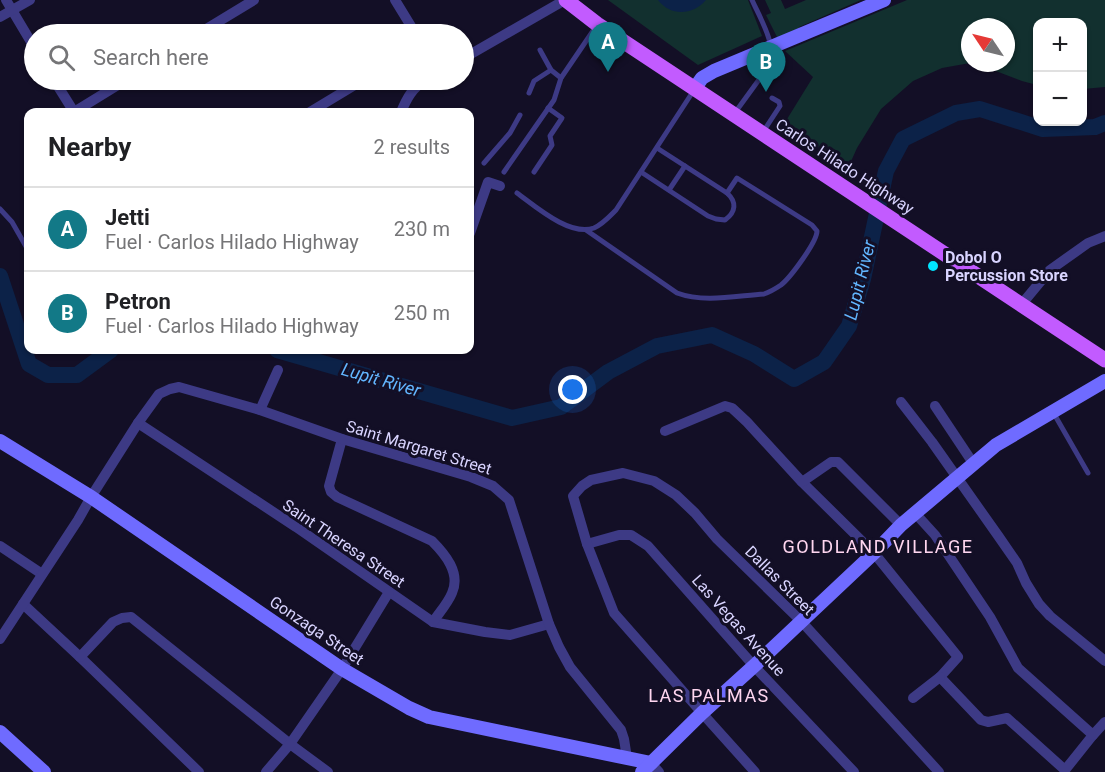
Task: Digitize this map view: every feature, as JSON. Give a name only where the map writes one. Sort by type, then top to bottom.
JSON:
[{"type":"main road","name":"Carlos Hilado Highway","points":[[565,0],[597,24],[1105,360]]},
{"type":"street","points":[[6,0],[24,31]]},
{"type":"street","points":[[0,17],[30,0]]},
{"type":"street","points":[[214,24],[254,0]]},
{"type":"street","points":[[395,0],[409,24]]},
{"type":"street","points":[[474,52],[565,0]]},
{"type":"street","points":[[695,88],[702,78],[714,71],[884,0]]},
{"type":"street","points":[[60,90],[72,108]]},
{"type":"street","points":[[80,108],[110,90]]},
{"type":"street","points":[[326,108],[350,90]]},
{"type":"street","points":[[403,108],[413,90]]},
{"type":"street","points":[[474,218],[488,182],[500,186]]},
{"type":"street","points":[[1022,305],[1050,270],[1089,243],[1105,236]]},
{"type":"street","points":[[260,410],[278,370]]},
{"type":"street","points":[[651,769],[702,713],[874,553],[901,525],[973,463],[996,445],[1105,381]]},
{"type":"street","name":"Saint Margaret Street","points":[[1,635],[78,520],[138,423],[159,394],[179,387],[260,410],[342,439],[471,477],[493,486],[509,500],[549,624],[559,647],[570,667],[621,730],[627,758]]},
{"type":"street","points":[[902,402],[1017,563],[1039,604],[1050,616],[1105,661]]},
{"type":"street","points":[[665,431],[725,406],[732,408],[874,553],[958,657],[940,676],[913,698]]},
{"type":"street","points":[[935,406],[973,463]]},
{"type":"street","name":"Saint Theresa Street","points":[[138,423],[296,527],[433,622],[510,635],[549,624]]},
{"type":"street","points":[[342,439],[329,486],[331,492],[337,497],[432,541],[450,561],[455,580],[452,593],[433,622]]},
{"type":"street","name":"Gonzaga Street","points":[[0,441],[91,497],[342,669],[409,708],[429,717],[627,758],[651,769]]},
{"type":"street","points":[[802,482],[831,462],[838,462],[901,525]]},
{"type":"street","name":"Dallas Street","points":[[587,544],[573,496],[582,486],[591,480],[623,473],[654,481],[675,495],[695,513],[717,539],[801,621],[939,772]]},
{"type":"street","points":[[915,513],[935,535],[990,617],[1018,668],[1093,735]]},
{"type":"street","name":"Las Vegas Avenue","points":[[587,544],[619,535],[631,535],[648,546],[754,666],[854,772]]},
{"type":"street","points":[[587,544],[614,613],[755,772]]},
{"type":"street","points":[[0,546],[42,574]]},
{"type":"street","points":[[266,772],[290,744],[342,669],[389,592]]},
{"type":"street","points":[[23,604],[199,772]]},
{"type":"street","points":[[80,657],[113,622],[132,617],[328,772]]},
{"type":"street","points":[[940,676],[981,720],[988,722],[1007,718],[1064,771],[1105,722]]},
{"type":"street","points":[[0,732],[44,772]]},
{"type":"lane","points":[[734,114],[757,87],[772,60],[772,46],[752,0]]},
{"type":"lane","points":[[504,172],[554,100],[561,78],[597,24]]},
{"type":"lane","points":[[540,50],[550,70],[561,78]]},
{"type":"lane","points":[[529,93],[534,81],[550,70]]},
{"type":"lane","points":[[517,193],[559,222],[576,229],[586,230],[595,227],[616,210],[695,88]]},
{"type":"lane","points":[[762,133],[780,106],[779,102],[772,98]]},
{"type":"lane","points":[[534,172],[552,145],[550,136],[562,118],[548,108]]},
{"type":"lane","points":[[484,163],[510,133],[520,115]]},
{"type":"lane","points":[[641,172],[708,216],[725,220],[730,216],[734,203],[727,193],[657,148]]},
{"type":"lane","points":[[669,190],[685,166]]},
{"type":"lane","points":[[586,230],[686,297],[764,294],[773,291],[791,274],[816,238],[817,231],[812,225],[736,178],[727,193]]},
{"type":"lane","points":[[0,209],[12,222],[24,243]]},
{"type":"lane","points":[[1052,411],[1088,473]]},
{"type":"green space","points":[[608,0],[748,0],[762,36],[698,65]]},
{"type":"green space","points":[[765,0],[781,0],[785,9],[806,0],[861,0],[799,27],[801,32],[779,41],[766,15],[771,13]]},
{"type":"green space","points":[[907,0],[1105,0],[1105,87],[1087,89],[1087,18],[1033,18],[1033,84],[998,72],[1015,72],[1015,18],[961,18],[961,65],[942,68],[913,81],[881,109],[857,148],[848,168],[784,124],[813,77],[785,51]]},
{"type":"water","points":[[658,0],[706,0],[695,9],[682,12],[669,9]]},
{"type":"waterway","name":"Lupit River","points":[[291,354],[512,418],[561,407],[608,372],[657,346],[712,335],[754,354],[794,379],[824,362],[849,326],[863,279],[886,171],[903,139],[956,113],[980,109],[1043,129],[1095,127],[1105,123]]},
{"type":"waterway","name":"Lupit River","points":[[0,276],[24,349]]},
{"type":"waterway","name":"Lupit River","points":[[26,354],[29,364],[48,375],[77,375],[106,354]]},
{"type":"place","name":"Jetti","points":[[608,72]]},
{"type":"place","name":"Petron","points":[[766,92]]},
{"type":"place","name":"Dobol O Percussion Store","points":[[933,266]]},
{"type":"district","name":"GOLDLAND VILLAGE","points":[[878,547]]},
{"type":"district","name":"LAS PALMAS","points":[[709,696]]}]
